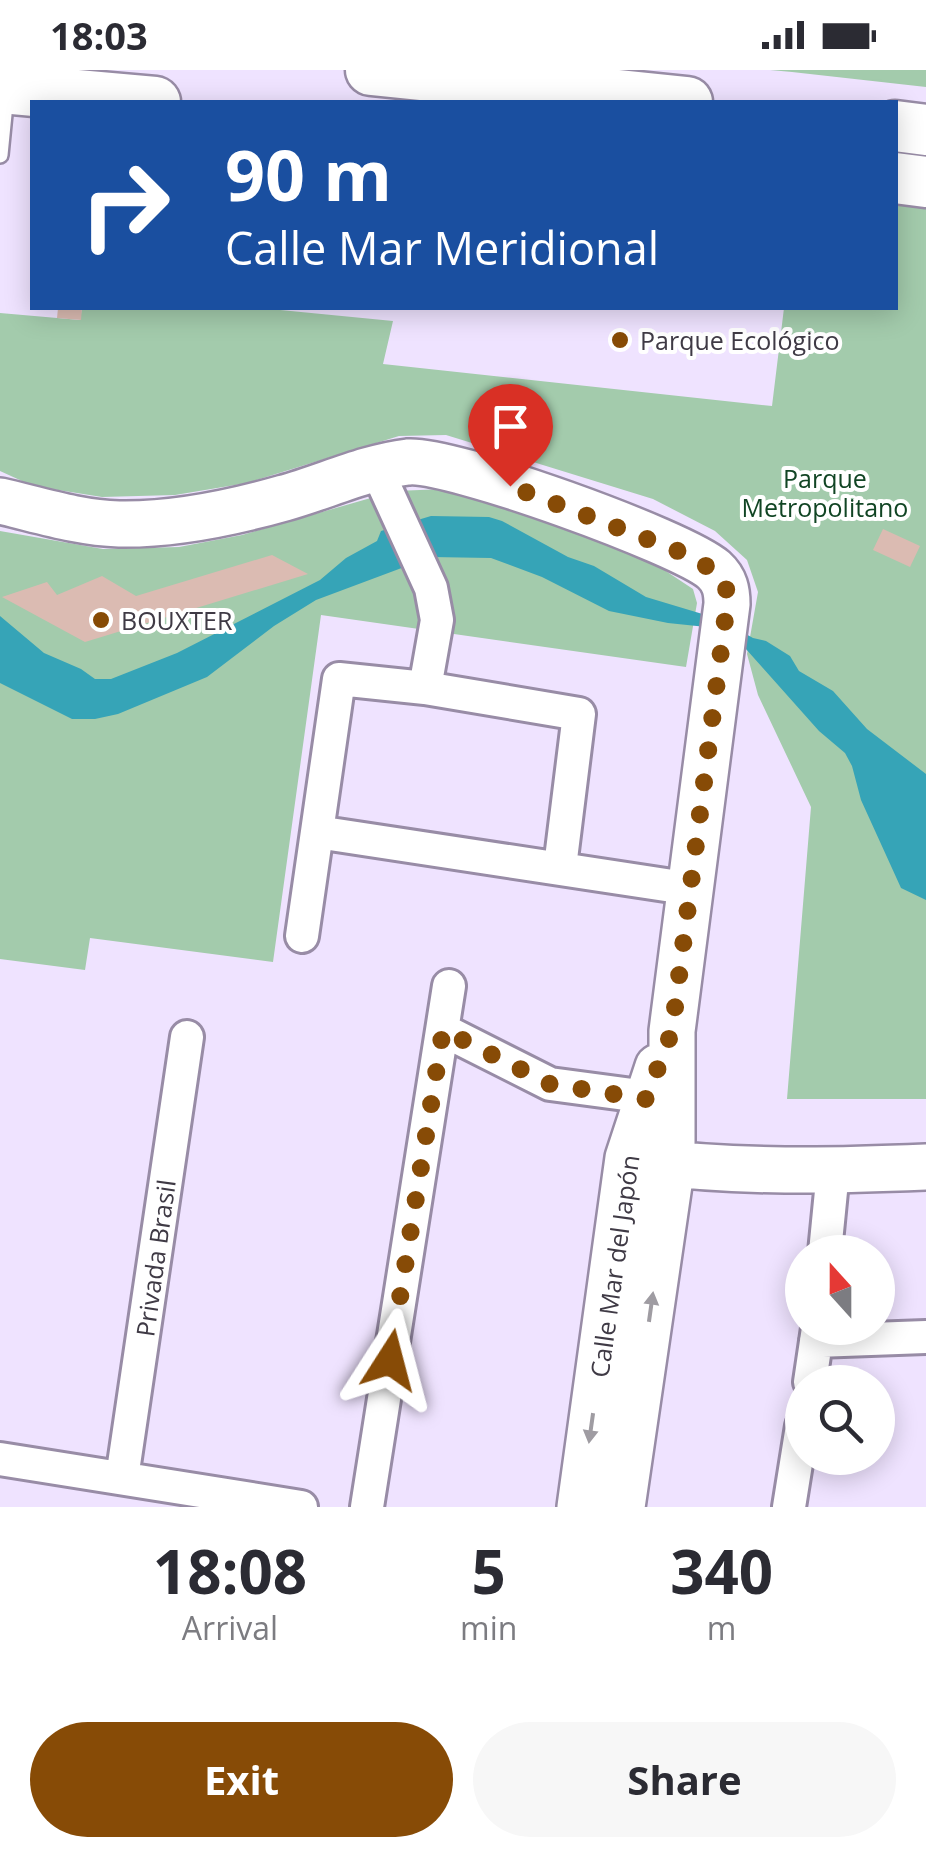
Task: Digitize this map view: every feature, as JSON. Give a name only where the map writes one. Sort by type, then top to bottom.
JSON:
[{"type":"main road","points":[[371,70],[667,100]]},
{"type":"main road","points":[[4,88],[133,100]]},
{"type":"main road","points":[[898,126],[926,130]]},
{"type":"main road","points":[[898,178],[926,182]]},
{"type":"street","name":"Calle Mar del Japón","points":[[376,470],[420,463],[478,474],[669,545],[718,574],[727,593],[672,1031],[658,1099],[628,1158],[580,1507]]},
{"type":"street","points":[[0,501],[79,520],[156,523],[282,498],[376,470],[432,588],[437,620],[425,688]]},
{"type":"street","points":[[302,936],[339,678],[579,714],[560,868]]},
{"type":"street","points":[[318,832],[692,889]]},
{"type":"street","points":[[367,1507],[449,986]]},
{"type":"street","points":[[443,1030],[550,1084],[658,1099]]},
{"type":"street","name":"Privada Brasil","points":[[122,1478],[187,1037]]},
{"type":"street","name":"Calle Mar del Japón","points":[[622,1507],[672,1164],[658,1099]]},
{"type":"street","points":[[628,1158],[672,1164],[833,1171],[926,1167]]},
{"type":"street","points":[[827,1235],[833,1171]]},
{"type":"street","points":[[895,1336],[926,1337]]},
{"type":"street","points":[[0,1459],[122,1478],[229,1501],[301,1507]]},
{"type":"street","points":[[789,1507],[794,1475]]},
{"type":"lane","points":[[0,155],[4,88]]},
{"type":"green space","points":[[770,70],[926,70],[926,87],[792,72]]},
{"type":"green space","name":"Parque Metropolitano","points":[[898,204],[926,208],[926,1099],[787,1099],[811,807],[758,695],[747,654],[758,592],[747,560],[715,531],[653,499],[446,435],[399,436],[247,483],[175,495],[102,497],[33,486],[0,471],[0,313],[80,320],[82,310],[280,310],[393,321],[383,364],[772,406],[784,310],[898,310]]},
{"type":"green space","points":[[445,489],[487,497],[646,558],[693,589],[697,603],[686,667],[321,615],[273,962],[90,938],[85,970],[0,959],[0,531],[103,549],[179,547],[242,535],[395,491]]},
{"type":"water","points":[[431,516],[489,517],[502,521],[568,557],[594,566],[646,597],[719,619],[790,656],[799,671],[833,691],[867,729],[926,774],[926,900],[901,888],[861,800],[845,753],[819,731],[737,639],[716,628],[609,611],[542,577],[491,558],[431,557],[316,600],[207,677],[118,714],[72,719],[0,683],[0,616],[44,653],[95,679],[111,679],[177,653],[320,580],[346,558],[377,541],[381,531]]},
{"type":"building","points":[[58,310],[82,310],[81,320],[57,318]]},
{"type":"building","points":[[883,529],[920,546],[910,567],[873,550]]},
{"type":"building","name":"BOUXTER","points":[[272,555],[308,574],[85,642],[2,597],[47,582],[57,595],[102,576],[136,596]]},
{"type":"place","name":"Parque Ecológico","points":[[620,340]]},
{"type":"place","name":"BOUXTER","points":[[101,620]]},
{"type":"route","points":[[390,1360],[443,1030],[550,1084],[646,1099],[672,1031],[692,889],[727,604],[726,586],[712,568],[669,545],[510,486]]}]
